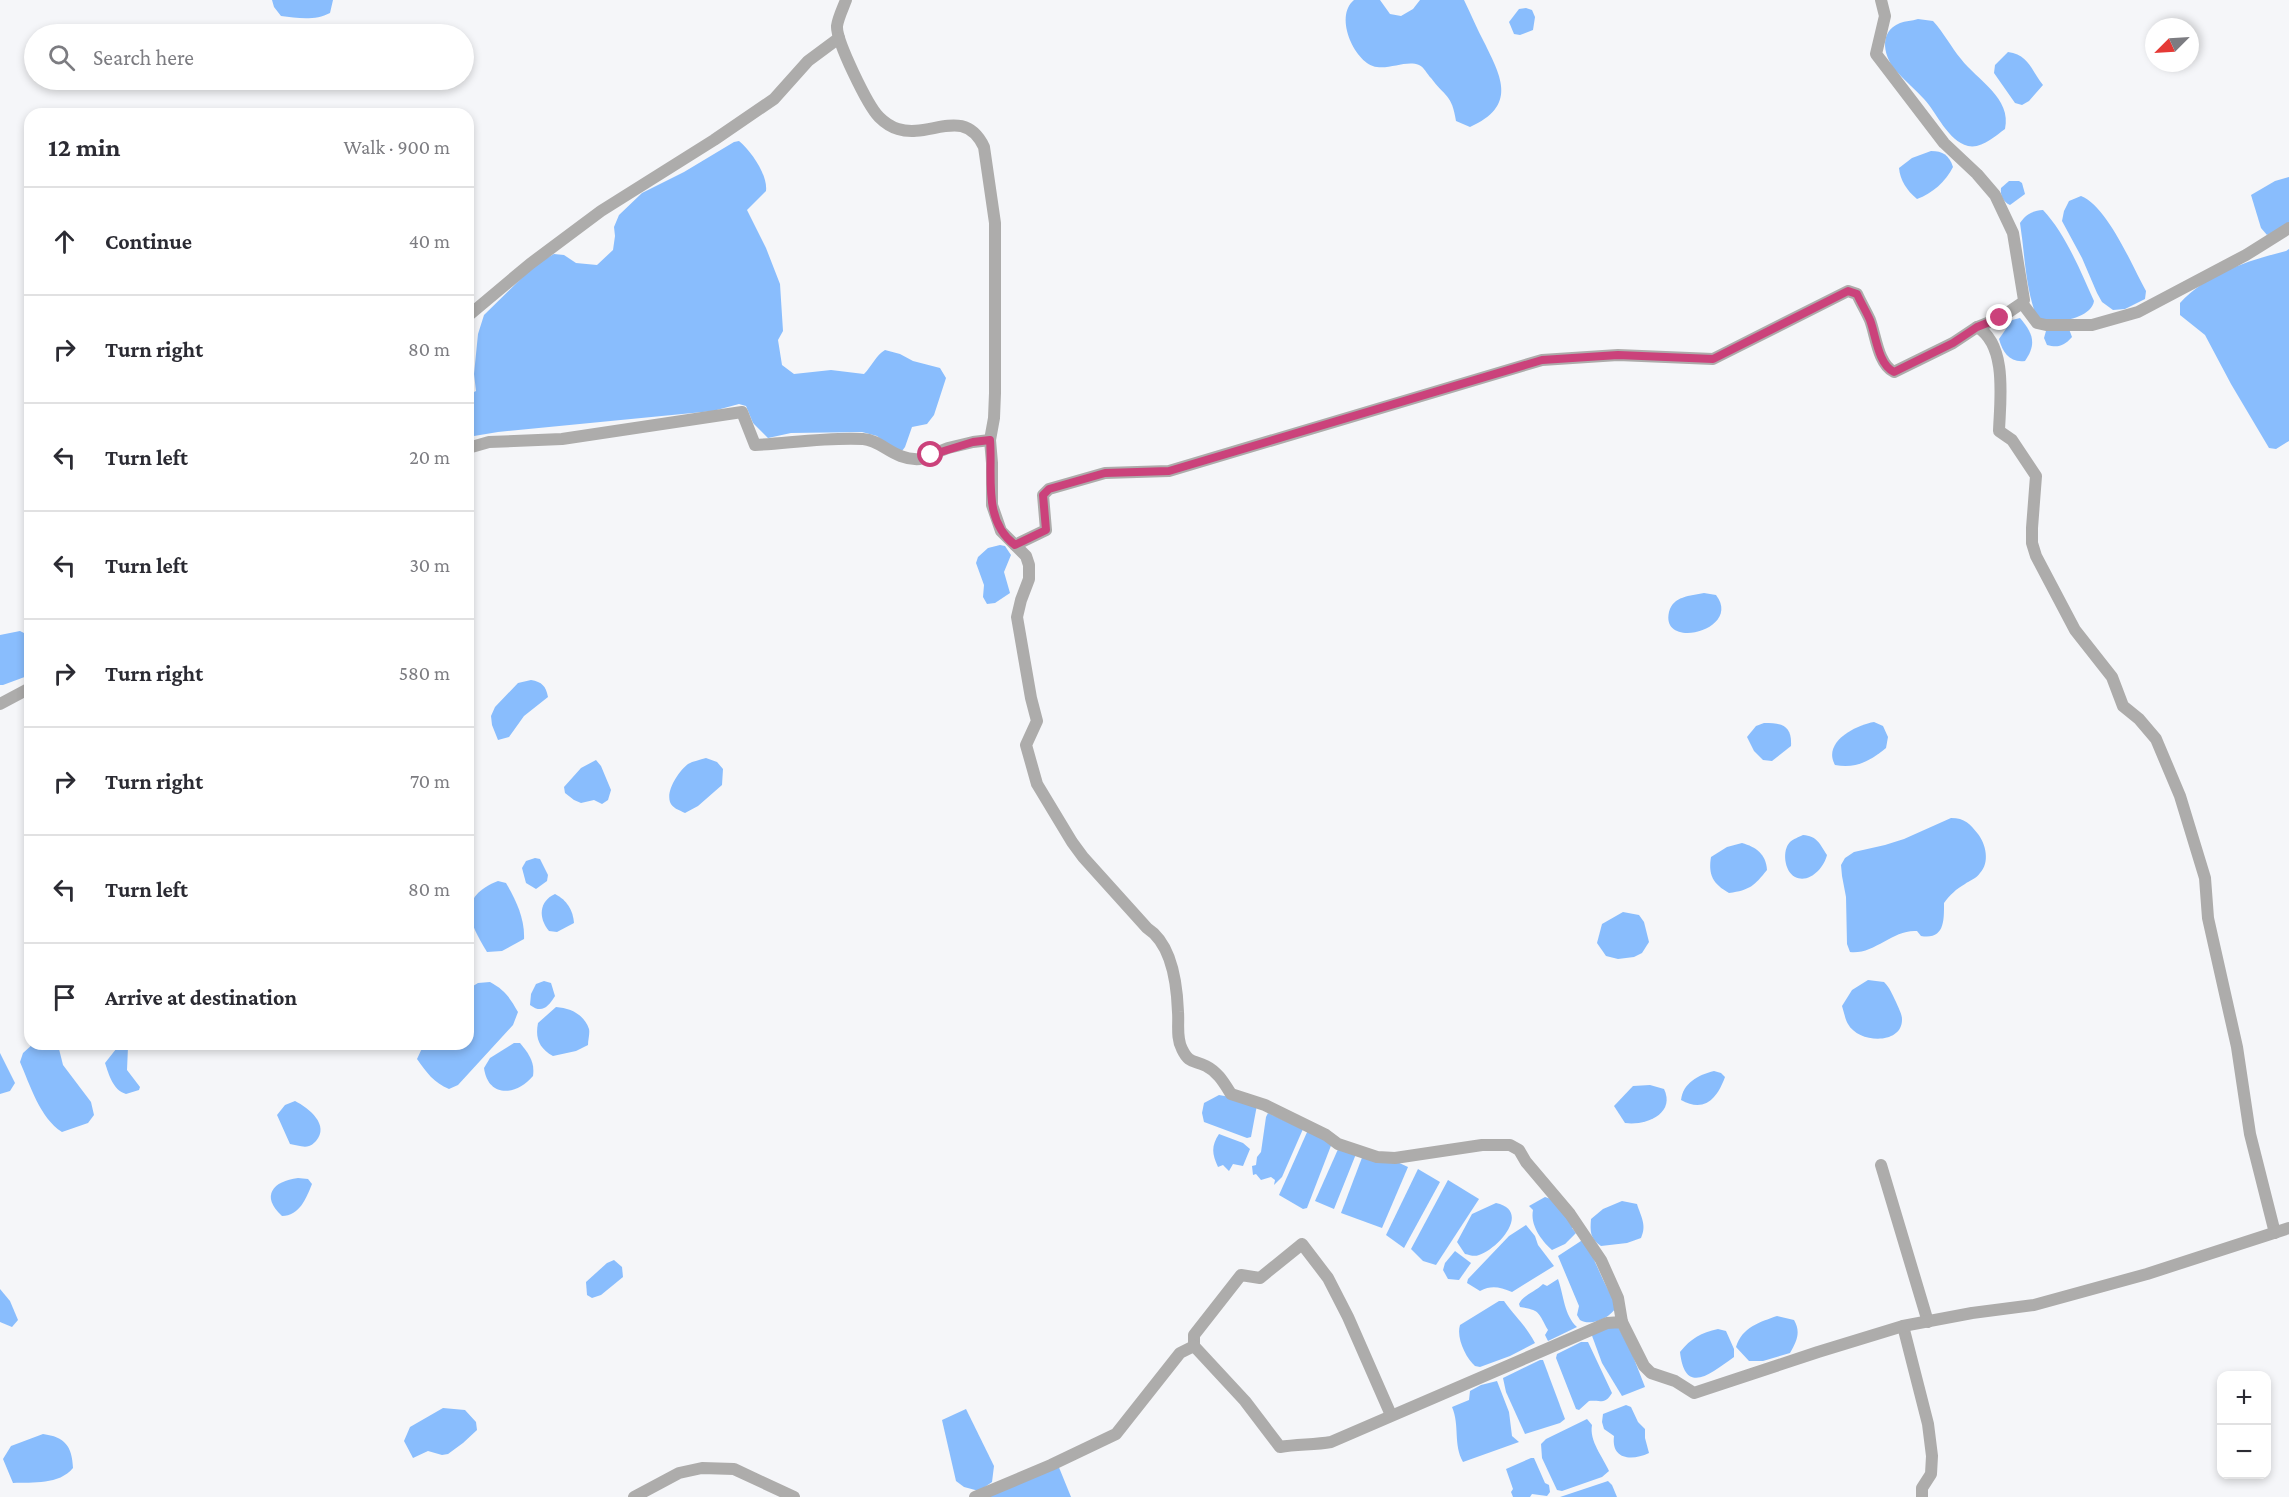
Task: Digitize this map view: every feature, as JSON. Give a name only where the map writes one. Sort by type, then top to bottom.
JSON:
[{"type":"street","points":[[846,0],[837,26],[839,38],[878,116],[890,126],[900,130],[914,131],[947,125],[970,128],[979,137],[984,147],[995,223],[994,418],[990,440],[992,505],[1001,531],[1026,556],[1029,565],[1029,579],[1017,617],[1030,698],[1037,721],[1026,745],[1036,784],[1083,857],[1147,928],[1158,935],[1168,955],[1177,996],[1180,1046],[1190,1062],[1205,1066],[1221,1077],[1231,1094],[1265,1105],[1326,1135],[1338,1144],[1377,1157],[1395,1158],[1482,1145],[1510,1145],[1519,1150],[1526,1162],[1570,1214],[1601,1260],[1618,1298],[1622,1322],[1644,1365],[1651,1373],[1675,1381],[1694,1394],[1903,1326],[1972,1313],[2034,1305],[2147,1274],[2289,1228]]},
{"type":"street","points":[[1015,545],[1046,530],[1043,495],[1056,487],[1105,473],[1169,471],[1542,360],[1618,355],[1713,359],[1848,291],[1857,294],[1869,319],[1883,360],[1888,369],[1894,372],[1953,343],[1977,327],[2000,318],[2024,300],[2013,233],[1995,195],[1977,174],[1944,143],[1875,54],[1885,16],[1881,0]]},
{"type":"street","points":[[474,311],[530,264],[601,212],[774,99],[808,61],[839,38]]},
{"type":"street","points":[[2022,303],[2037,323],[2046,325],[2092,325],[2110,320],[2138,312],[2246,255],[2289,228]]},
{"type":"street","points":[[1977,327],[1988,334],[1994,347],[2001,378],[1999,431],[2012,440],[2036,476],[2032,528],[2032,543],[2036,556],[2075,630],[2112,677],[2123,706],[2139,719],[2156,739],[2180,796],[2205,878],[2208,918],[2237,1047],[2250,1134],[2275,1233]]},
{"type":"street","points":[[474,446],[489,442],[562,439],[742,412],[755,445],[866,439],[895,455],[911,460],[973,442],[990,440]]},
{"type":"street","points":[[0,704],[24,691]]},
{"type":"street","points":[[1881,1165],[1928,1322]]},
{"type":"street","points":[[1391,1415],[1333,1288],[1302,1244],[1260,1278],[1241,1275],[1194,1335],[1194,1346],[1245,1401],[1280,1447],[1331,1442],[1607,1323],[1622,1322]]},
{"type":"street","points":[[1903,1326],[1928,1424],[1932,1456],[1931,1474],[1922,1488],[1922,1497]]},
{"type":"street","points":[[975,1497],[1116,1434],[1180,1353],[1194,1346]]},
{"type":"street","points":[[634,1497],[679,1473],[702,1468],[724,1470],[734,1468],[794,1497]]},
{"type":"water","points":[[272,0],[333,0],[330,13],[306,18],[281,16]]},
{"type":"water","points":[[1354,0],[1380,0],[1390,14],[1401,16],[1413,9],[1420,0],[1464,0],[1500,79],[1500,100],[1495,110],[1485,119],[1470,127],[1456,121],[1450,101],[1421,66],[1409,63],[1377,67],[1369,64],[1355,49],[1347,28],[1348,8]]},
{"type":"water","points":[[1519,9],[1532,10],[1535,17],[1533,30],[1520,35],[1514,34],[1509,22]]},
{"type":"water","points":[[1918,19],[1933,21],[1961,59],[1998,99],[2006,118],[2005,129],[1988,141],[1978,146],[1968,146],[1955,139],[1924,99],[1889,61],[1885,46],[1888,33],[1900,23]]},
{"type":"water","points":[[2008,52],[2021,56],[2043,85],[2029,101],[2022,105],[2015,103],[1994,73],[1995,65]]},
{"type":"water","points":[[739,141],[749,151],[758,164],[766,185],[766,191],[747,210],[766,248],[780,284],[783,331],[778,340],[782,365],[794,374],[831,370],[864,374],[885,350],[940,368],[946,378],[934,415],[927,424],[912,427],[902,451],[893,449],[877,436],[862,432],[791,433],[768,438],[753,423],[746,406],[739,404],[713,411],[474,436],[474,392],[476,391],[474,374],[478,334],[484,315],[536,264],[554,254],[564,255],[576,263],[597,265],[613,250],[614,227],[619,215],[642,193],[684,172]]},
{"type":"water","points":[[1931,151],[1945,155],[1950,159],[1953,167],[1938,186],[1917,199],[1905,185],[1899,168],[1912,158]]},
{"type":"water","points":[[2289,177],[2289,224],[2267,235],[2261,228],[2251,195],[2275,181]]},
{"type":"water","points":[[2009,181],[2022,183],[2025,194],[2010,205],[2004,200],[2001,191],[2001,188]]},
{"type":"water","points":[[2081,196],[2091,202],[2110,224],[2146,291],[2145,299],[2125,309],[2113,310],[2102,302],[2062,221],[2069,201]]},
{"type":"water","points":[[2043,210],[2065,241],[2094,301],[2088,311],[2070,319],[2052,321],[2037,318],[2030,295],[2020,223],[2030,213]]},
{"type":"water","points":[[2289,249],[2289,441],[2276,449],[2269,448],[2205,335],[2180,315],[2180,303],[2216,276],[2243,264]]},
{"type":"water","points":[[2020,318],[2032,339],[2031,349],[2025,361],[2011,359],[1999,339],[2012,320]]},
{"type":"water","points":[[2069,329],[2072,337],[2061,346],[2047,345],[2044,338],[2046,331]]},
{"type":"water","points":[[1005,546],[1011,555],[1004,572],[1010,593],[995,603],[987,604],[983,597],[984,585],[976,563],[978,557],[988,548]]},
{"type":"water","points":[[1704,593],[1716,595],[1721,607],[1719,618],[1711,626],[1699,631],[1687,633],[1676,631],[1670,624],[1671,607],[1678,600]]},
{"type":"water","points":[[20,631],[24,633],[24,677],[3,685],[0,685],[0,635]]},
{"type":"water","points":[[531,680],[543,685],[548,697],[524,716],[509,737],[498,740],[491,716],[495,707],[518,683]]},
{"type":"water","points":[[1874,722],[1883,726],[1888,737],[1886,748],[1874,757],[1856,765],[1835,765],[1832,757],[1837,742],[1850,731]]},
{"type":"water","points":[[1764,723],[1781,725],[1790,734],[1791,746],[1772,761],[1763,760],[1754,751],[1747,737],[1756,726]]},
{"type":"water","points":[[706,758],[717,762],[723,769],[722,785],[698,806],[685,813],[676,809],[669,797],[677,776],[688,764]]},
{"type":"water","points":[[596,760],[611,790],[608,800],[602,804],[594,800],[581,803],[574,800],[565,793],[564,787],[581,768]]},
{"type":"water","points":[[1951,818],[1964,820],[1975,830],[1983,843],[1986,859],[1979,875],[1956,890],[1944,903],[1943,922],[1939,932],[1935,935],[1921,936],[1917,931],[1908,931],[1867,950],[1850,952],[1847,944],[1846,897],[1841,865],[1845,858],[1854,852],[1904,839]]},
{"type":"water","points":[[1803,835],[1815,839],[1827,855],[1823,865],[1815,874],[1800,879],[1788,870],[1785,855],[1790,842]]},
{"type":"water","points":[[1742,843],[1762,855],[1767,870],[1751,886],[1729,893],[1715,882],[1711,874],[1711,857],[1727,847]]},
{"type":"water","points":[[540,859],[548,875],[547,881],[536,889],[526,883],[522,868],[526,861]]},
{"type":"water","points":[[498,881],[506,883],[523,924],[524,939],[502,951],[487,952],[474,928],[474,899],[485,887]]},
{"type":"water","points":[[555,894],[569,906],[574,923],[557,932],[549,931],[542,915],[543,905]]},
{"type":"water","points":[[1623,912],[1639,915],[1644,922],[1649,942],[1642,953],[1634,957],[1618,959],[1606,956],[1597,943],[1602,924]]},
{"type":"water","points":[[1868,980],[1884,982],[1891,991],[1902,1019],[1896,1034],[1880,1039],[1870,1038],[1854,1031],[1848,1024],[1842,1006],[1852,990]]},
{"type":"water","points":[[544,981],[551,983],[555,996],[544,1008],[534,1008],[530,1005],[531,994],[536,984]]},
{"type":"water","points":[[490,982],[500,988],[518,1012],[513,1025],[458,1085],[449,1089],[427,1073],[417,1059],[421,1050],[474,1050],[474,985]]},
{"type":"water","points":[[556,1007],[571,1010],[584,1019],[589,1029],[588,1045],[576,1051],[553,1056],[544,1050],[538,1038],[538,1023]]},
{"type":"water","points":[[514,1043],[520,1043],[529,1055],[533,1066],[533,1076],[526,1083],[511,1090],[497,1089],[491,1085],[484,1068],[490,1058]]},
{"type":"water","points":[[26,1050],[59,1050],[63,1065],[91,1102],[94,1115],[88,1123],[62,1132],[54,1126],[36,1100],[20,1062]]},
{"type":"water","points":[[115,1050],[128,1050],[127,1070],[140,1087],[139,1090],[126,1094],[118,1089],[105,1063]]},
{"type":"water","points":[[0,1053],[15,1083],[10,1091],[0,1094]]},
{"type":"water","points":[[1714,1071],[1725,1077],[1718,1092],[1709,1102],[1696,1105],[1681,1100],[1688,1084]]},
{"type":"water","points":[[1650,1085],[1664,1089],[1667,1098],[1662,1112],[1649,1120],[1625,1123],[1614,1106],[1633,1086]]},
{"type":"water","points":[[1219,1095],[1257,1105],[1251,1137],[1247,1138],[1204,1122],[1202,1113],[1204,1103]]},
{"type":"water","points":[[295,1101],[316,1118],[321,1129],[320,1135],[310,1146],[290,1144],[277,1115],[285,1105]]},
{"type":"water","points":[[1268,1113],[1303,1129],[1282,1177],[1274,1185],[1275,1180],[1271,1177],[1261,1180],[1256,1174],[1253,1175],[1252,1166],[1256,1165],[1257,1157],[1261,1152]]},
{"type":"water","points":[[1308,1130],[1332,1143],[1307,1208],[1303,1209],[1279,1195]]},
{"type":"water","points":[[1219,1134],[1243,1143],[1250,1149],[1243,1166],[1233,1164],[1229,1171],[1223,1165],[1218,1167],[1213,1150]]},
{"type":"water","points":[[1339,1147],[1356,1154],[1334,1209],[1315,1201]]},
{"type":"water","points":[[1363,1155],[1395,1161],[1408,1167],[1382,1228],[1341,1213]]},
{"type":"water","points":[[1418,1169],[1440,1182],[1404,1248],[1386,1235]]},
{"type":"water","points":[[298,1178],[308,1179],[312,1184],[310,1190],[297,1210],[282,1216],[272,1202],[272,1191],[282,1182]]},
{"type":"water","points":[[1448,1180],[1479,1199],[1436,1265],[1423,1261],[1411,1249]]},
{"type":"water","points":[[1545,1197],[1551,1199],[1574,1225],[1572,1228],[1576,1233],[1565,1244],[1552,1250],[1537,1232],[1533,1221],[1533,1210],[1529,1206]]},
{"type":"water","points":[[1622,1201],[1637,1204],[1643,1225],[1641,1238],[1627,1243],[1601,1246],[1592,1234],[1591,1219],[1603,1209]]},
{"type":"water","points":[[1496,1203],[1506,1207],[1511,1214],[1508,1230],[1487,1251],[1475,1256],[1465,1254],[1457,1242],[1472,1214]]},
{"type":"water","points":[[1526,1225],[1554,1266],[1512,1292],[1496,1287],[1480,1291],[1467,1283],[1468,1279],[1509,1236]]},
{"type":"water","points":[[1584,1239],[1617,1305],[1606,1317],[1590,1322],[1580,1320],[1577,1315],[1579,1306],[1558,1256]]},
{"type":"water","points":[[1455,1251],[1471,1263],[1459,1280],[1448,1279],[1443,1270],[1445,1263]]},
{"type":"water","points":[[614,1260],[622,1267],[623,1277],[601,1295],[592,1298],[587,1295],[586,1282],[607,1263]]},
{"type":"water","points":[[1558,1279],[1567,1311],[1577,1327],[1548,1341],[1545,1335],[1548,1330],[1540,1316],[1531,1309],[1520,1307],[1519,1304],[1523,1298],[1543,1284],[1547,1286]]},
{"type":"water","points":[[0,1289],[10,1301],[18,1320],[12,1327],[0,1322]]},
{"type":"water","points":[[1499,1301],[1504,1301],[1535,1343],[1510,1356],[1480,1367],[1475,1366],[1463,1347],[1459,1336],[1460,1325]]},
{"type":"water","points":[[1777,1316],[1794,1320],[1796,1324],[1797,1336],[1790,1353],[1763,1361],[1749,1361],[1736,1347],[1739,1340],[1752,1326]]},
{"type":"water","points":[[1616,1323],[1631,1351],[1645,1387],[1622,1396],[1602,1363],[1591,1333]]},
{"type":"water","points":[[1718,1329],[1726,1331],[1734,1349],[1734,1357],[1716,1370],[1700,1377],[1687,1374],[1680,1352],[1697,1337]]},
{"type":"water","points":[[1581,1342],[1588,1342],[1612,1393],[1605,1401],[1589,1401],[1579,1410],[1576,1409],[1556,1358],[1557,1354]]},
{"type":"water","points":[[1543,1360],[1565,1419],[1560,1423],[1525,1434],[1506,1392],[1503,1378]]},
{"type":"water","points":[[1497,1381],[1509,1412],[1512,1436],[1519,1442],[1463,1462],[1458,1448],[1456,1421],[1452,1407],[1469,1400],[1470,1391],[1481,1385]]},
{"type":"water","points":[[1626,1405],[1631,1407],[1638,1422],[1645,1429],[1649,1453],[1642,1456],[1630,1457],[1619,1454],[1614,1444],[1614,1436],[1604,1429],[1603,1414]]},
{"type":"water","points":[[443,1408],[465,1410],[476,1422],[477,1430],[448,1454],[442,1455],[428,1451],[413,1458],[404,1441],[410,1427]]},
{"type":"water","points":[[966,1409],[994,1466],[992,1482],[979,1491],[964,1487],[956,1481],[942,1420]]},
{"type":"water","points":[[1587,1419],[1592,1425],[1594,1443],[1609,1471],[1602,1477],[1562,1491],[1557,1490],[1542,1458],[1541,1444],[1546,1439]]},
{"type":"water","points":[[43,1434],[57,1437],[66,1444],[71,1454],[73,1468],[53,1480],[13,1483],[3,1459],[11,1446]]},
{"type":"water","points":[[1534,1458],[1545,1483],[1549,1485],[1550,1492],[1547,1496],[1532,1494],[1530,1497],[1513,1497],[1511,1492],[1513,1489],[1506,1469]]},
{"type":"water","points":[[1058,1465],[1071,1497],[982,1497]]},
{"type":"water","points":[[1608,1481],[1617,1497],[1560,1497]]},
{"type":"route","points":[[931,455],[948,448],[990,440],[992,505],[1001,531],[1015,545],[1046,530],[1042,507],[1043,495],[1049,489],[1105,473],[1169,471],[1542,360],[1618,355],[1713,359],[1848,291],[1857,294],[1869,319],[1883,360],[1888,369],[1894,372],[1953,343],[1977,327],[2000,318]]}]
